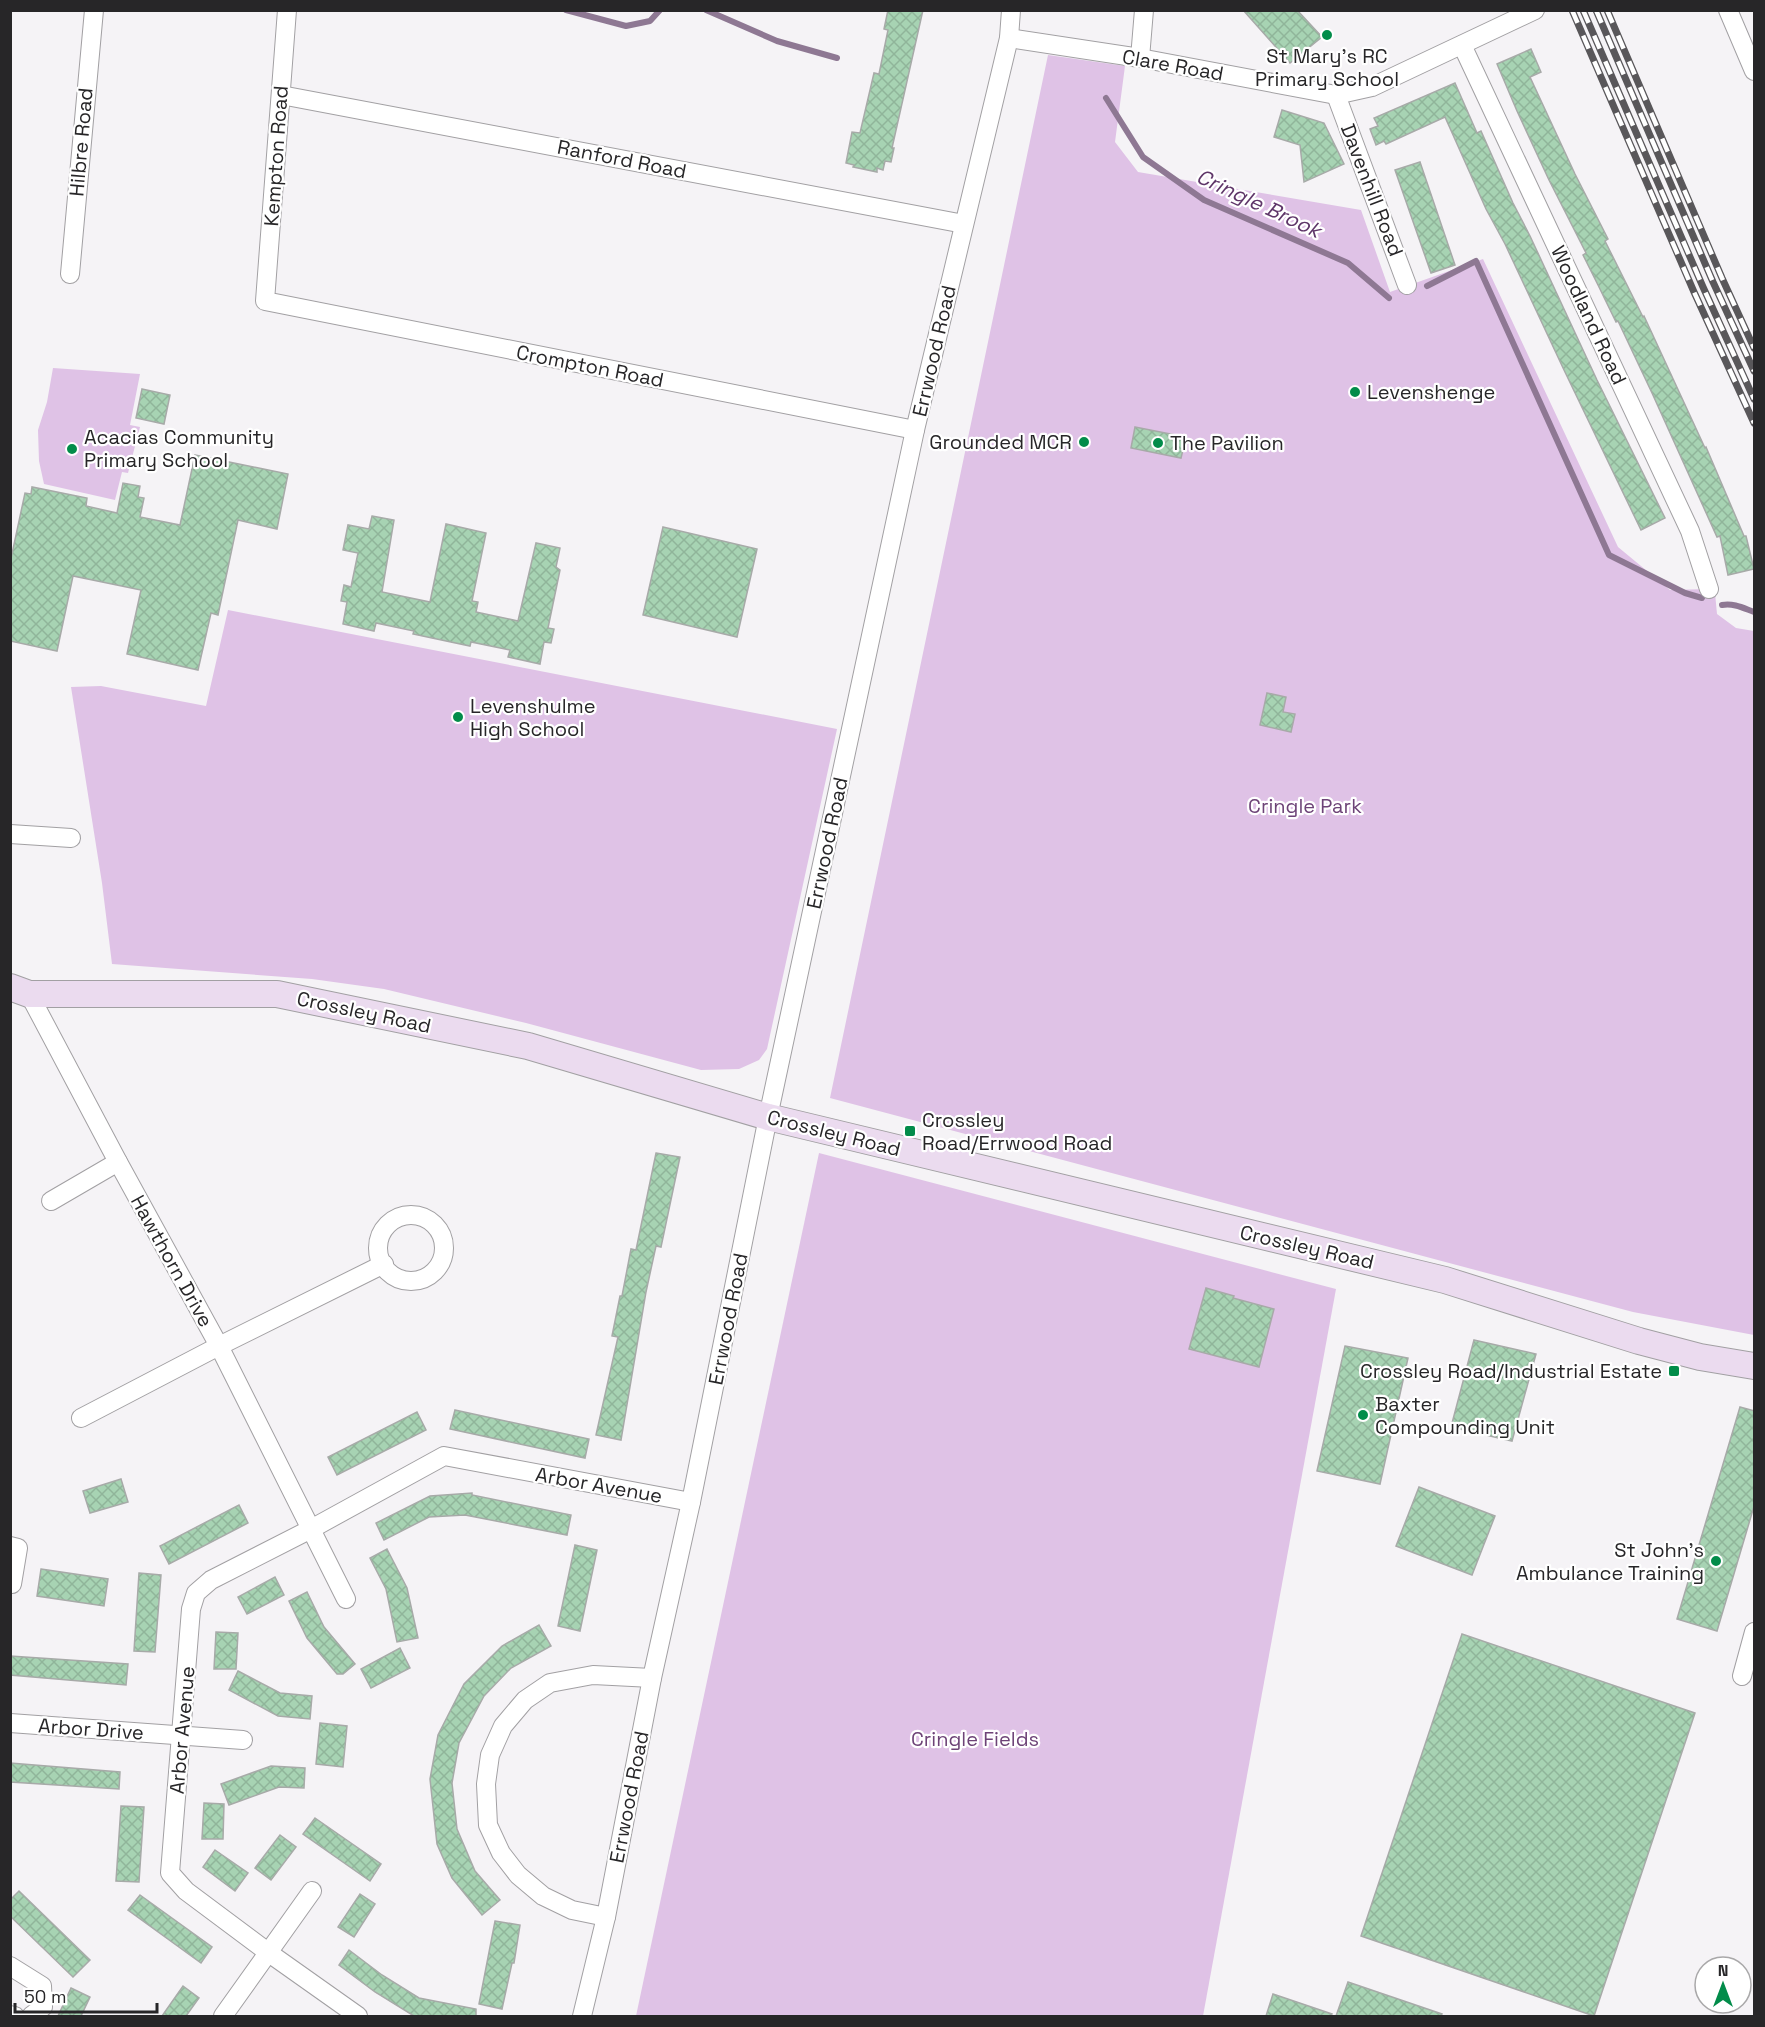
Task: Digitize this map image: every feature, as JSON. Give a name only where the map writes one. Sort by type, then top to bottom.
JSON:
[{"type":"street","name":"Hilbre Road","points":[[70,274],[94,10]]},
{"type":"street","name":"Kempton Road","points":[[265,301],[287,10]]},
{"type":"street","name":"Errwood Road","points":[[582,2016],[606,1917],[652,1678],[691,1502],[768,1117],[915,430],[1009,38],[1011,10]]},
{"type":"street","points":[[1140,58],[1144,10]]},
{"type":"street","name":"Clare Road","points":[[1009,38],[1140,58],[1336,95],[1372,87],[1535,10]]},
{"type":"street","points":[[1728,10],[1755,71]]},
{"type":"street","name":"Woodland Road","points":[[1462,45],[1690,531],[1709,589]]},
{"type":"street","name":"Ranford Road","points":[[280,95],[963,224]]},
{"type":"street","name":"Davenhill Road","points":[[1336,95],[1407,285]]},
{"type":"street","name":"Crompton Road","points":[[265,301],[915,430]]},
{"type":"street","points":[[10,834],[71,838]]},
{"type":"street","name":"Crossley Road","points":[[20,991],[277,994],[528,1046],[768,1117],[1446,1280],[1639,1341],[1718,1360],[1755,1366]]},
{"type":"street","name":"Hawthorn Drive","points":[[20,991],[118,1162],[219,1346],[311,1529]]},
{"type":"street","points":[[51,1201],[118,1162]]},
{"type":"street","points":[[81,1419],[219,1346],[384,1264]]},
{"type":"street","name":"Arbor Avenue","points":[[358,2016],[186,1890],[170,1873],[191,1609],[196,1593],[211,1581],[444,1456],[691,1502]]},
{"type":"street","points":[[311,1529],[346,1599]]},
{"type":"street","points":[[10,1546],[18,1548],[12,1584]]},
{"type":"street","points":[[1742,1676],[1755,1632]]},
{"type":"street","points":[[606,1917],[572,1910],[543,1896],[518,1875],[501,1853],[488,1825],[486,1784],[490,1755],[503,1726],[525,1700],[549,1683],[593,1675],[652,1678]]},
{"type":"street","name":"Arbor Drive","points":[[10,1723],[243,1740]]},
{"type":"street","points":[[223,2016],[312,1892]]},
{"type":"street","points":[[10,1966],[42,1986],[43,2007],[31,2016]]},
{"type":"street","points":[[10,2015],[15,2016]]},
{"type":"green space","name":"Cringle Park","points":[[1048,55],[1125,66],[1115,142],[1138,172],[1361,210],[1390,292],[1483,259],[1618,547],[1670,590],[1709,589],[1715,593],[1717,614],[1736,628],[1754,631],[1754,1335],[1633,1312],[830,1098]]},
{"type":"green space","name":"Acacias Community Primary School","points":[[53,368],[140,374],[130,425],[140,427],[128,473],[122,472],[115,500],[44,484],[39,461],[38,430],[47,402]]},
{"type":"green space","points":[[228,610],[837,729],[767,1049],[759,1060],[739,1069],[701,1070],[526,1023],[384,989],[312,979],[112,964],[102,883],[71,687],[101,686],[206,706]]},
{"type":"green space","name":"Cringle Fields","points":[[819,1153],[1336,1289],[1203,2016],[636,2016]]},
{"type":"building","points":[[888,10],[923,10],[892,148],[894,148],[891,162],[885,161],[883,170],[877,168],[877,172],[853,167],[854,165],[846,163],[852,132],[860,133],[874,73],[879,74],[888,30],[884,29]]},
{"type":"building","points":[[1243,10],[1297,10],[1322,37],[1290,63]]},
{"type":"building","points":[[1531,49],[1541,72],[1530,77],[1608,239],[1605,241],[1644,316],[1706,447],[1744,536],[1746,536],[1754,569],[1728,575],[1720,536],[1717,537],[1652,393],[1583,255],[1586,253],[1517,111],[1497,64]]},
{"type":"building","points":[[1455,83],[1477,133],[1481,131],[1597,380],[1665,518],[1641,530],[1505,244],[1486,209],[1445,117],[1386,144],[1384,141],[1376,145],[1370,129],[1378,126],[1374,118]]},
{"type":"building","points":[[1282,110],[1324,123],[1344,164],[1304,182],[1300,145],[1274,137]]},
{"type":"building","points":[[1420,162],[1455,265],[1431,273],[1395,170]]},
{"type":"building","points":[[142,389],[170,395],[164,424],[136,418]]},
{"type":"building","name":"The Pavilion","points":[[1135,427],[1186,437],[1181,458],[1131,448]]},
{"type":"building","points":[[195,455],[288,474],[277,529],[238,520],[218,615],[211,613],[198,670],[127,654],[141,590],[73,576],[57,651],[10,641],[10,563],[25,493],[31,494],[32,487],[87,498],[86,506],[117,513],[123,483],[140,486],[138,497],[144,498],[140,517],[180,525]]},
{"type":"building","points":[[372,516],[394,520],[382,592],[430,602],[446,524],[486,533],[472,601],[478,602],[476,612],[518,621],[536,543],[560,548],[556,567],[560,570],[548,628],[554,629],[551,643],[544,642],[540,664],[508,657],[510,650],[471,642],[470,646],[413,634],[414,631],[376,623],[374,631],[343,624],[347,602],[341,601],[344,585],[351,587],[358,553],[343,550],[348,525],[369,529]]},
{"type":"building","points":[[663,527],[757,549],[737,637],[643,615]]},
{"type":"building","points":[[1267,693],[1286,697],[1283,712],[1295,714],[1291,732],[1260,725]]},
{"type":"building","points":[[656,1153],[680,1157],[661,1247],[656,1246],[646,1292],[621,1440],[596,1435],[618,1337],[612,1336],[620,1296],[622,1296],[631,1249],[636,1250]]},
{"type":"building","points":[[1206,1288],[1274,1309],[1259,1367],[1189,1349]]},
{"type":"building","points":[[1474,1340],[1536,1354],[1512,1441],[1451,1427]]},
{"type":"building","name":"Baxter Compounding Unit","points":[[1345,1346],[1408,1358],[1380,1484],[1317,1471]]},
{"type":"building","name":"St John's Ambulance Training","points":[[1740,1407],[1755,1411],[1755,1503],[1717,1631],[1677,1619]]},
{"type":"building","points":[[455,1410],[589,1439],[585,1458],[450,1429]]},
{"type":"building","points":[[417,1412],[426,1430],[337,1475],[328,1457]]},
{"type":"building","points":[[121,1479],[128,1502],[90,1513],[83,1491]]},
{"type":"building","points":[[1419,1487],[1495,1516],[1472,1575],[1396,1546]]},
{"type":"building","points":[[472,1493],[472,1495],[571,1515],[567,1535],[465,1515],[429,1517],[384,1540],[376,1523],[430,1496]]},
{"type":"building","points":[[239,1505],[248,1523],[169,1564],[160,1546]]},
{"type":"building","points":[[575,1545],[597,1550],[580,1631],[558,1626]]},
{"type":"building","points":[[387,1549],[407,1588],[418,1638],[397,1642],[386,1589],[370,1558]]},
{"type":"building","points":[[41,1569],[108,1579],[104,1606],[37,1596]]},
{"type":"building","points":[[139,1573],[161,1575],[155,1652],[134,1651]]},
{"type":"building","points":[[275,1577],[284,1595],[247,1614],[238,1597]]},
{"type":"building","points":[[307,1592],[324,1627],[355,1664],[343,1674],[337,1674],[307,1638],[289,1601]]},
{"type":"building","points":[[539,1625],[551,1646],[511,1668],[484,1696],[459,1743],[452,1783],[457,1829],[475,1871],[500,1900],[482,1915],[452,1878],[437,1844],[430,1779],[438,1735],[464,1684],[502,1646]]},
{"type":"building","points":[[216,1632],[238,1633],[236,1669],[214,1669]]},
{"type":"building","points":[[1462,1634],[1695,1713],[1594,2016],[1361,1936]]},
{"type":"building","points":[[400,1648],[410,1668],[371,1688],[361,1669]]},
{"type":"building","points":[[10,1656],[128,1664],[126,1685],[10,1675]]},
{"type":"building","points":[[238,1671],[280,1693],[312,1696],[310,1719],[278,1716],[229,1690]]},
{"type":"building","points":[[320,1723],[347,1726],[343,1767],[316,1764]]},
{"type":"building","points":[[10,1763],[120,1772],[119,1789],[10,1782]]},
{"type":"building","points":[[271,1766],[305,1768],[304,1788],[279,1787],[229,1805],[221,1784]]},
{"type":"building","points":[[204,1803],[224,1804],[223,1839],[202,1839]]},
{"type":"building","points":[[121,1806],[144,1807],[139,1882],[116,1881]]},
{"type":"building","points":[[315,1818],[381,1864],[370,1881],[303,1834]]},
{"type":"building","points":[[280,1835],[296,1847],[271,1880],[255,1868]]},
{"type":"building","points":[[215,1850],[248,1873],[235,1891],[203,1867]]},
{"type":"building","points":[[19,1891],[90,1960],[73,1977],[10,1916],[10,1900]]},
{"type":"building","points":[[360,1894],[375,1904],[354,1937],[338,1927]]},
{"type":"building","points":[[140,1895],[212,1947],[201,1963],[128,1910]]},
{"type":"building","points":[[495,1921],[520,1925],[514,1963],[512,1963],[502,2009],[479,2004]]},
{"type":"building","points":[[349,1950],[382,1975],[419,1998],[476,2009],[476,2016],[414,2016],[375,1992],[339,1965]]},
{"type":"building","points":[[1348,1982],[1442,2014],[1441,2016],[1336,2016]]},
{"type":"building","points":[[183,1986],[199,1998],[186,2016],[162,2016]]},
{"type":"building","points":[[71,1988],[90,1997],[81,2016],[58,2016]]},
{"type":"building","points":[[1273,1994],[1332,2014],[1331,2016],[1266,2016]]},
{"type":"waterway","name":"Cringle Brook","points":[[566,10],[626,26],[650,21],[660,10]]},
{"type":"waterway","name":"Cringle Brook","points":[[706,10],[777,41],[837,58]]},
{"type":"waterway","name":"Cringle Brook","points":[[1106,98],[1143,157],[1204,200],[1348,263],[1389,298]]},
{"type":"waterway","points":[[1427,286],[1476,261],[1609,555],[1685,593],[1702,598]]},
{"type":"waterway","name":"Cringle Brook","points":[[1722,605],[1734,605],[1754,612]]},
{"type":"railway","points":[[1572,10],[1694,292],[1754,423]]},
{"type":"railway","points":[[1583,10],[1754,399]]},
{"type":"railway","points":[[1596,10],[1713,282],[1754,371]]},
{"type":"railway","points":[[1607,10],[1754,348]]},
{"type":"place","name":"St Mary's RC Primary School","points":[[1327,35]]},
{"type":"place","name":"Levenshenge","points":[[1355,392]]},
{"type":"place","name":"Grounded MCR","points":[[1084,442]]},
{"type":"place","name":"The Pavilion","points":[[1158,443]]},
{"type":"place","name":"Acacias Community Primary School","points":[[72,449]]},
{"type":"place","name":"Levenshulme High School","points":[[458,717]]},
{"type":"place","name":"Crossley Road/Errwood Road","points":[[910,1131]]},
{"type":"place","name":"Crossley Road/Industrial Estate","points":[[1674,1371]]},
{"type":"place","name":"Baxter Compounding Unit","points":[[1363,1415]]},
{"type":"place","name":"St John's Ambulance Training","points":[[1716,1561]]}]
